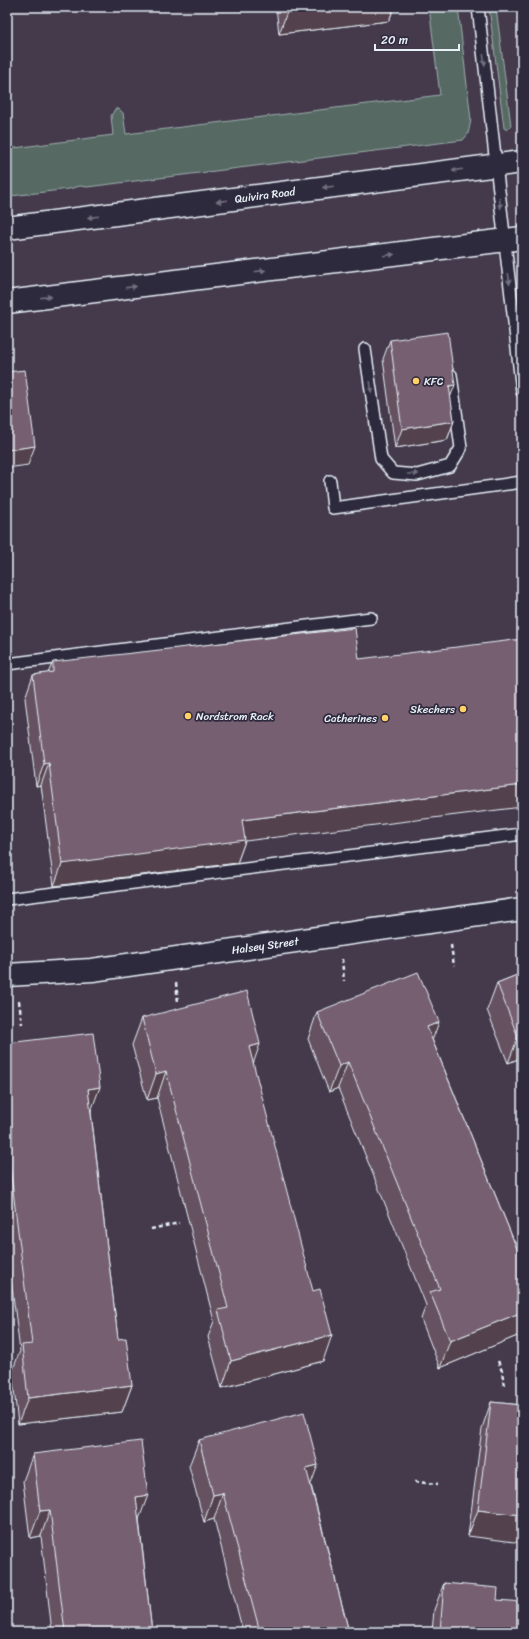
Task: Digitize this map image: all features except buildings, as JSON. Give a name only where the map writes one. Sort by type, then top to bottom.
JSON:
[{"type":"main road","name":"Quivira Road","points":[[7,228],[522,162]]},
{"type":"main road","points":[[7,302],[513,239]]},
{"type":"main road","name":"Halsey Street","points":[[7,975],[92,970],[522,909]]},
{"type":"lane","points":[[478,7],[495,165],[513,239],[522,392]]},
{"type":"lane","points":[[365,349],[381,458],[393,473],[418,475],[450,466],[461,448],[450,360]]},
{"type":"lane","points":[[330,481],[333,508],[522,482]]},
{"type":"lane","points":[[7,664],[371,618]]},
{"type":"lane","points":[[7,899],[522,834]]},
{"type":"path","points":[[451,943],[454,966]]},
{"type":"path","points":[[342,958],[344,981]]},
{"type":"path","points":[[175,977],[178,1002]]},
{"type":"path","points":[[19,998],[22,1024]]},
{"type":"path","points":[[151,1229],[179,1223]]},
{"type":"path","points":[[498,1361],[502,1371],[504,1387]]},
{"type":"path","points":[[415,1482],[438,1484]]},
{"type":"green space","points":[[429,7],[458,7],[471,120],[468,134],[463,140],[87,187],[80,186],[69,189],[11,196],[10,192],[7,192],[7,149],[113,135],[111,116],[115,109],[119,109],[123,113],[126,134],[440,95]]},
{"type":"green space","points":[[489,7],[496,7],[511,126],[507,130],[504,128]]},
{"type":"place","name":"KFC","points":[[416,381]]},
{"type":"place","name":"Skechers","points":[[463,709]]},
{"type":"place","name":"Nordstrom Rack","points":[[188,716]]},
{"type":"place","name":"Catherines","points":[[385,718]]}]
